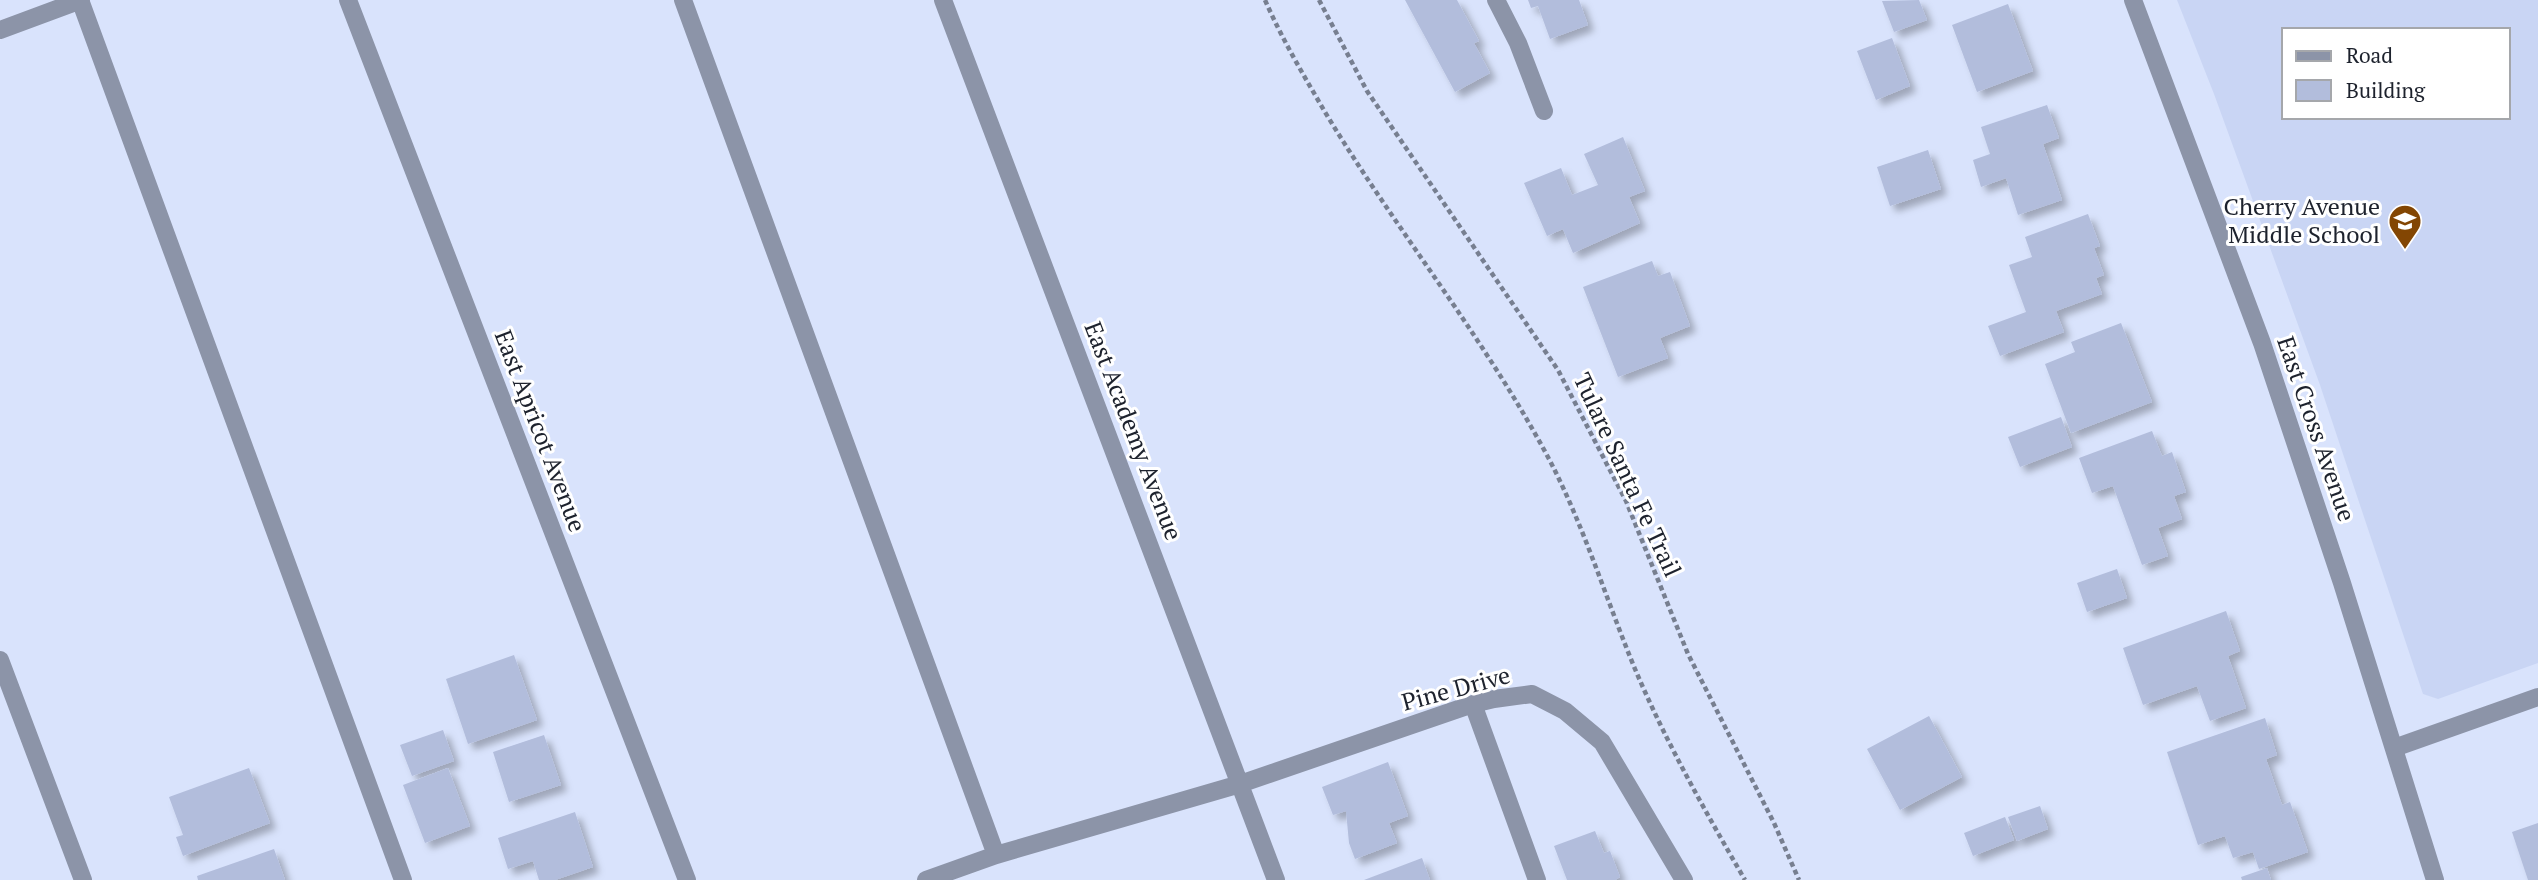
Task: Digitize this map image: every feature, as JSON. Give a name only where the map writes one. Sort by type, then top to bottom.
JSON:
[{"type":"street","points":[[0,30],[61,3],[81,0],[402,880]]},
{"type":"street","name":"East Apricot Avenue","points":[[348,0],[687,880]]},
{"type":"street","points":[[683,0],[996,855]]},
{"type":"street","name":"East Academy Avenue","points":[[943,0],[1276,880]]},
{"type":"street","points":[[1496,0],[1518,43],[1544,111]]},
{"type":"street","name":"East Cross Avenue","points":[[2133,0],[2262,343],[2342,583],[2435,880]]},
{"type":"street","points":[[0,660],[83,880]]},
{"type":"street","name":"Pine Drive","points":[[926,880],[996,855],[1240,784],[1473,704],[1494,698],[1532,694],[1565,711],[1602,742],[1684,880]]},
{"type":"street","points":[[2394,748],[2538,697]]},
{"type":"street","points":[[1473,704],[1538,880]]},
{"type":"path","points":[[1265,0],[1308,82],[1354,159],[1503,380],[1549,459],[1581,526],[1634,668],[1663,732],[1745,880]]},
{"type":"path","name":"Tulare Santa Fe Trail","points":[[1319,0],[1367,91],[1558,370],[1626,501],[1688,654],[1774,822],[1799,880]]},
{"type":"shaded area","name":"Cherry Avenue Middle School","points":[[2177,0],[2538,0],[2538,663],[2438,699],[2423,694],[2320,385]]},
{"type":"building","points":[[1405,0],[1457,0],[1479,41],[1474,43],[1490,73],[1455,92]]},
{"type":"building","points":[[1528,0],[1579,0],[1588,25],[1550,39],[1538,6],[1531,8]]},
{"type":"building","points":[[1919,0],[1927,20],[1894,32],[1882,1]]},
{"type":"building","points":[[2008,4],[2033,71],[1977,92],[1952,25]]},
{"type":"building","points":[[1892,38],[1910,86],[1876,100],[1857,51]]},
{"type":"building","points":[[2047,105],[2059,138],[2043,144],[2062,200],[2018,215],[2006,178],[1981,187],[1973,160],[1990,154],[1981,127]]},
{"type":"building","points":[[1623,137],[1645,191],[1629,197],[1640,223],[1573,253],[1563,229],[1547,236],[1524,183],[1561,168],[1572,195],[1598,185],[1584,154]]},
{"type":"building","points":[[1928,150],[1941,189],[1890,206],[1877,167]]},
{"type":"building","points":[[2088,214],[2100,246],[2094,248],[2104,275],[2096,278],[2102,294],[2056,311],[2064,332],[2000,356],[1988,326],[2026,312],[2009,265],[2032,257],[2025,237]]},
{"type":"building","points":[[1652,261],[1658,276],[1670,272],[1690,326],[1660,338],[1668,358],[1618,377],[1583,287]]},
{"type":"building","points":[[2121,323],[2152,402],[2071,433],[2045,364],[2075,352],[2071,342]]},
{"type":"building","points":[[2061,417],[2072,447],[2020,467],[2008,437]]},
{"type":"building","points":[[2152,431],[2162,456],[2172,452],[2186,492],[2174,496],[2182,519],[2158,528],[2168,556],[2142,565],[2113,486],[2092,493],[2079,458]]},
{"type":"building","points":[[2117,569],[2127,598],[2087,612],[2077,583]]},
{"type":"building","points":[[2226,611],[2240,651],[2228,656],[2246,708],[2210,721],[2197,686],[2143,705],[2123,648]]},
{"type":"building","points":[[514,655],[537,720],[468,744],[446,679]]},
{"type":"building","points":[[1929,716],[1962,777],[1900,810],[1867,749]]},
{"type":"building","points":[[2265,718],[2277,755],[2266,759],[2282,805],[2290,802],[2308,852],[2259,869],[2253,852],[2233,858],[2225,836],[2198,845],[2167,752]]},
{"type":"building","points":[[443,730],[454,761],[412,776],[400,745]]},
{"type":"building","points":[[544,735],[561,785],[509,802],[493,752]]},
{"type":"building","points":[[1388,762],[1408,816],[1389,823],[1397,843],[1355,859],[1349,843],[1346,811],[1333,815],[1322,787]]},
{"type":"building","points":[[249,768],[270,823],[183,856],[176,837],[183,835],[169,797]]},
{"type":"building","points":[[448,768],[470,826],[425,843],[403,785]]},
{"type":"building","points":[[2040,806],[2048,829],[2017,841],[2008,817]]},
{"type":"building","points":[[575,812],[593,867],[555,880],[539,880],[533,861],[508,869],[498,838]]},
{"type":"building","points":[[2005,817],[2014,840],[1973,856],[1964,833]]},
{"type":"building","points":[[2538,823],[2538,880],[2528,880],[2512,832]]},
{"type":"building","points":[[1595,831],[1604,853],[1610,851],[1620,877],[1615,880],[1567,880],[1554,846]]},
{"type":"building","points":[[274,849],[285,880],[198,880],[197,876]]},
{"type":"building","points":[[1422,858],[1430,880],[1364,880]]},
{"type":"building","points":[[2267,868],[2271,880],[2242,880],[2241,877]]},
{"type":"place","name":"Cherry Avenue Middle School","points":[[2405,251]]}]
